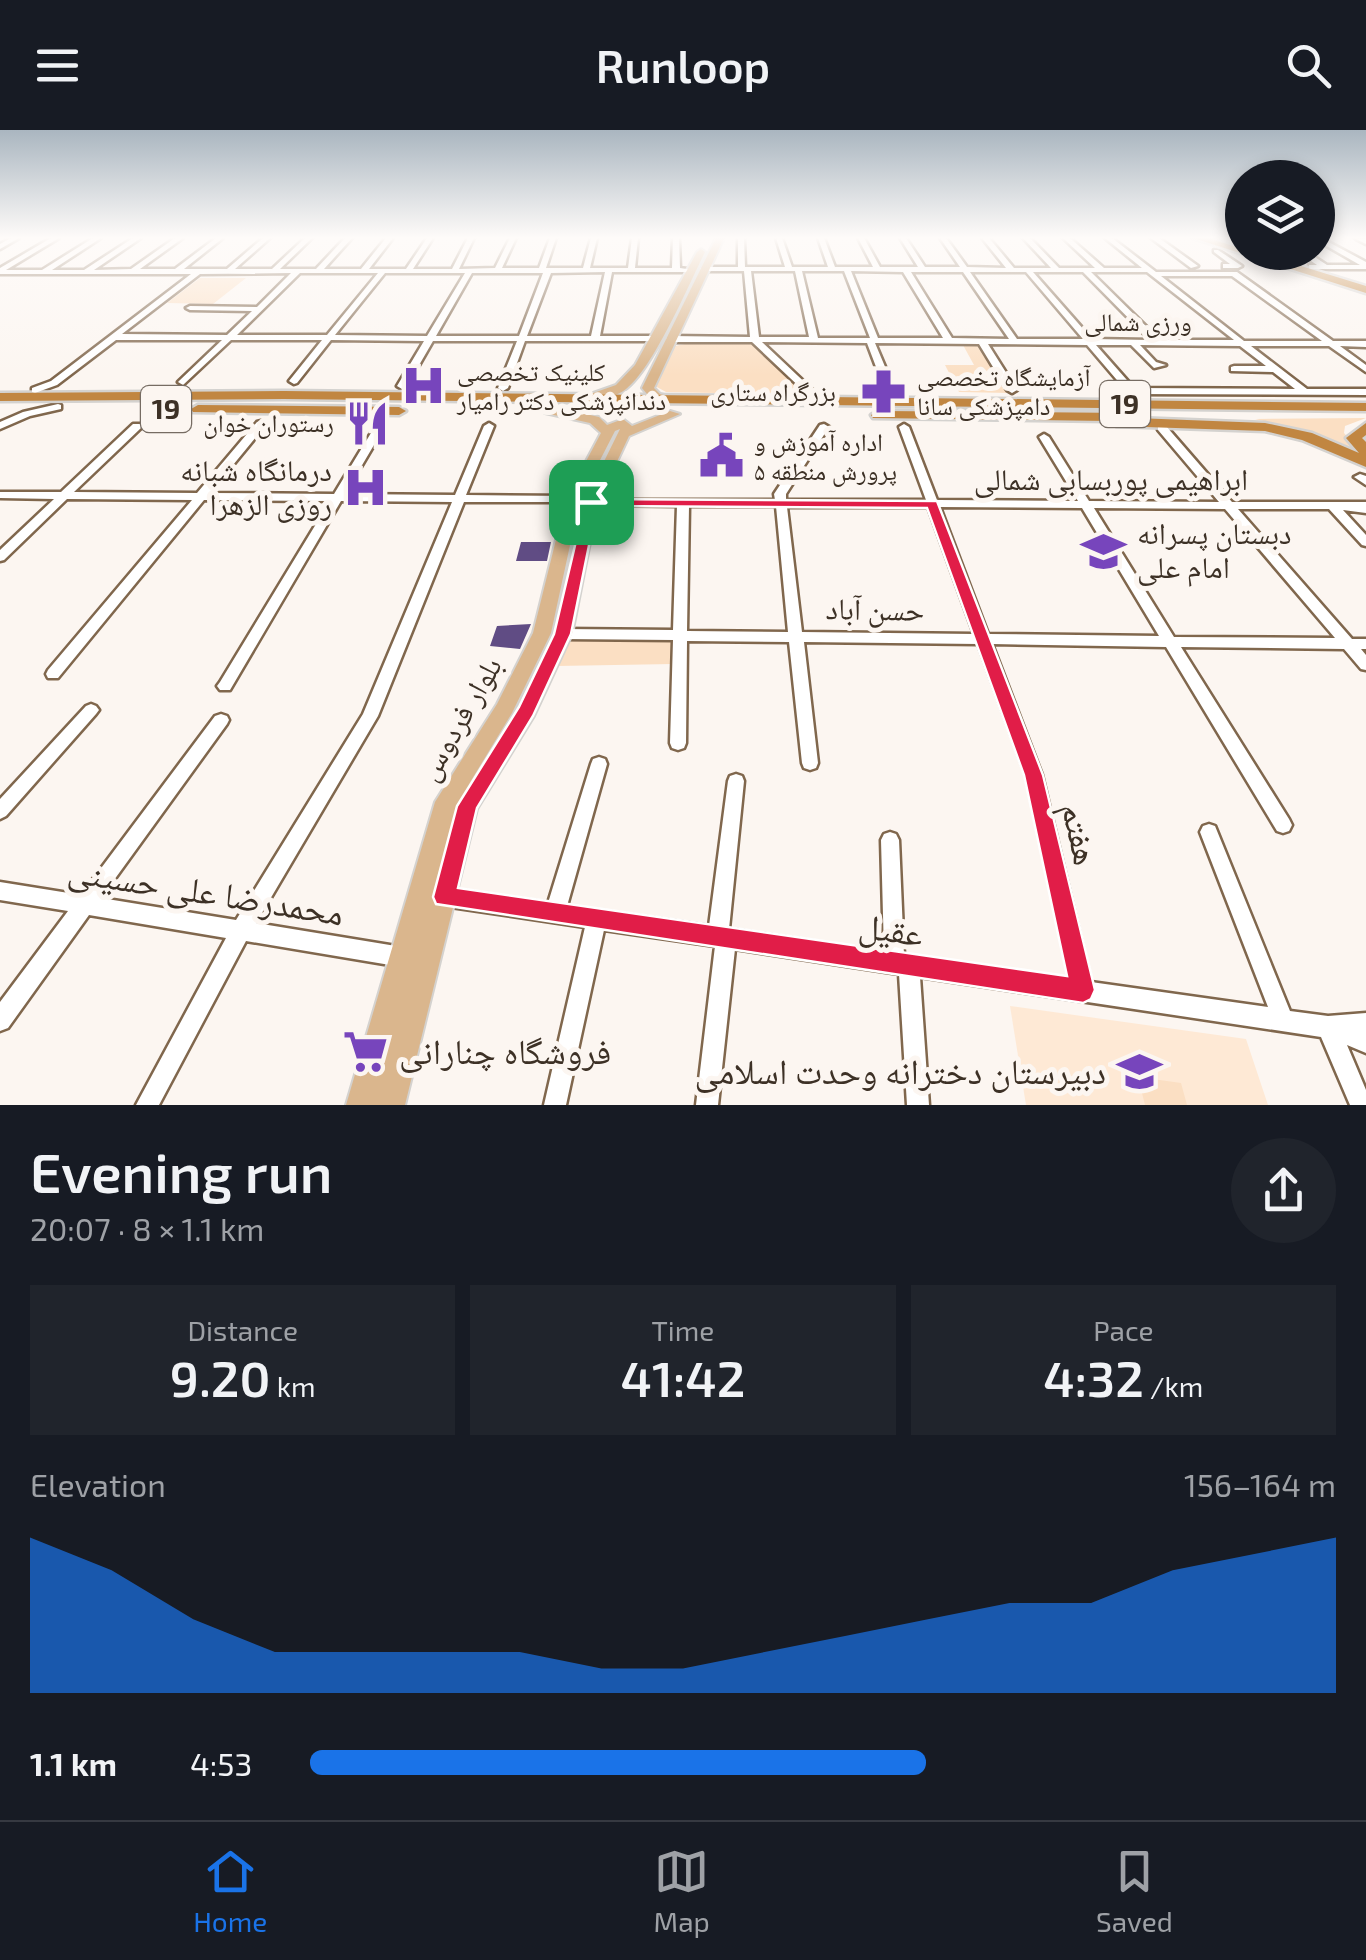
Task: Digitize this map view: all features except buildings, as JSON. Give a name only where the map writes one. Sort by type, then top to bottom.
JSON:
[{"type":"highway","name":"بزرگراه ستاری","points":[[0,386],[76,396],[332,411],[674,414],[888,402]]},
{"type":"highway","name":"بزرگراه ستاری","points":[[1,405],[56,394],[195,403],[403,392],[586,400],[888,402],[1366,416]]},
{"type":"highway","points":[[332,411],[288,409],[283,405],[296,400],[403,392]]},
{"type":"highway","name":"بزرگراه ستاری","points":[[1,405],[76,396]]},
{"type":"highway","name":"بزرگراه ستاری","points":[[1083,410],[1366,400]]},
{"type":"highway","points":[[1083,410],[1265,427],[1307,436],[1364,474]]},
{"type":"highway","points":[[1366,427],[1354,438],[1366,452]]},
{"type":"main road","points":[[683,284],[653,340],[646,370],[648,388],[656,396],[688,401]]},
{"type":"main road","points":[[586,400],[620,388],[646,370],[670,339],[697,284]]},
{"type":"main road","points":[[549,410],[594,420],[616,433],[674,414]]},
{"type":"main road","name":"بلوار فردوس","points":[[361,1105],[446,802],[506,708],[542,633],[582,501],[616,433]]},
{"type":"main road","name":"بلوار فردوس","points":[[390,1105],[468,806],[526,711],[562,634],[582,501]]},
{"type":"street","points":[[0,426],[56,394],[116,336],[184,284]]},
{"type":"street","points":[[182,382],[284,284]]},
{"type":"street","points":[[294,381],[374,284]]},
{"type":"street","points":[[403,392],[462,284]]},
{"type":"street","points":[[503,388],[540,284]]},
{"type":"street","points":[[594,339],[606,284]]},
{"type":"street","points":[[747,284],[755,340],[810,392]]},
{"type":"street","points":[[797,284],[814,340]]},
{"type":"street","points":[[852,284],[873,341],[888,402]]},
{"type":"street","points":[[914,284],[948,341]]},
{"type":"street","points":[[975,284],[1015,342]]},
{"type":"street","points":[[1040,284],[1131,391],[1307,394],[1366,400]]},
{"type":"street","points":[[1098,284],[1158,343]]},
{"type":"street","points":[[1167,284],[1307,394]]},
{"type":"street","points":[[1247,284],[1366,369]]},
{"type":"street","points":[[152,308],[165,308]]},
{"type":"street","points":[[190,308],[258,308]]},
{"type":"street","points":[[138,320],[142,330],[158,336]]},
{"type":"street","points":[[116,336],[653,340]]},
{"type":"street","name":"ورزی شمالی","points":[[670,339],[1366,344]]},
{"type":"street","points":[[982,342],[1012,390]]},
{"type":"street","points":[[1133,342],[1154,365],[1162,366]]},
{"type":"street","points":[[1234,369],[1274,369]]},
{"type":"street","points":[[0,426],[4,419],[1,405]]},
{"type":"street","points":[[52,674],[262,424]]},
{"type":"street","points":[[0,557],[136,426]]},
{"type":"street","points":[[146,1105],[241,930],[370,716],[489,426]]},
{"type":"street","points":[[810,763],[780,494],[824,426]]},
{"type":"street","name":"هفتم","points":[[904,427],[1034,775],[1083,990]]},
{"type":"street","points":[[224,686],[379,428]]},
{"type":"street","points":[[1162,428],[1366,665]]},
{"type":"street","points":[[1044,438],[1284,824]]},
{"type":"street","name":"ابراهیمی پوربسابی شمالی","points":[[0,495],[1366,507]]},
{"type":"street","points":[[678,744],[683,503]]},
{"type":"street","points":[[1332,506],[1366,542]]},
{"type":"street","name":"حسن آباد","points":[[562,634],[1366,644]]},
{"type":"street","points":[[0,811],[91,710]]},
{"type":"street","points":[[0,1020],[220,720]]},
{"type":"street","points":[[555,913],[599,764]]},
{"type":"street","points":[[708,1105],[736,781]]},
{"type":"street","points":[[1209,832],[1283,1020]]},
{"type":"street","points":[[890,840],[918,1105]]},
{"type":"street","name":"محمدرضا علی حسینی","points":[[0,891],[402,957]]},
{"type":"street","name":"عقیل","points":[[444,897],[1283,1020],[1328,1026],[1366,1024]]},
{"type":"street","points":[[555,1105],[597,919]]},
{"type":"street","points":[[1328,1026],[1361,1105]]},
{"type":"street","name":"عقیل","points":[[1328,1026],[1366,1042]]},
{"type":"shaded area","points":[[193,284],[239,284],[213,304],[167,303]]},
{"type":"shaded area","points":[[752,343],[807,395],[666,392],[655,386],[675,346]]},
{"type":"shaded area","points":[[963,345],[980,345],[1010,393],[959,392],[945,365],[974,365]]},
{"type":"shaded area","points":[[1366,418],[1345,426],[1344,433],[1363,454],[1310,432],[1255,419]]},
{"type":"shaded area","points":[[569,639],[674,641],[673,664],[556,666]]},
{"type":"shaded area","name":"دبیرستان دخترانه وحدت اسلامی","points":[[1010,1006],[1246,1039],[1268,1105],[1026,1105]]},
{"type":"shaded area","points":[[1138,1077],[1181,1083],[1187,1105],[1145,1105]]},
{"type":"place","name":"کلینیک تخصصی دندانپزشکی دکتر رامیار","points":[[424,386]]},
{"type":"place","name":"آزمایشگاه تخصصی دامپزشکی سانا","points":[[884,391]]},
{"type":"place","name":"رستوران خوان","points":[[367,423]]},
{"type":"place","name":"اداره آموزش و پرورش منطقه ۵","points":[[721,456]]},
{"type":"place","name":"درمانگاه شبانه روزی الزهرا","points":[[365,488]]},
{"type":"place","name":"دبستان پسرانه امام علی","points":[[1104,551]]},
{"type":"place","name":"فروشگاه چنارانی","points":[[366,1052]]},
{"type":"place","name":"دبیرستان دخترانه وحدت اسلامی","points":[[1139,1072]]},
{"type":"route","points":[[591,502],[932,504],[1034,775],[1083,990],[444,897],[468,806],[526,711],[562,634],[591,502]]}]
